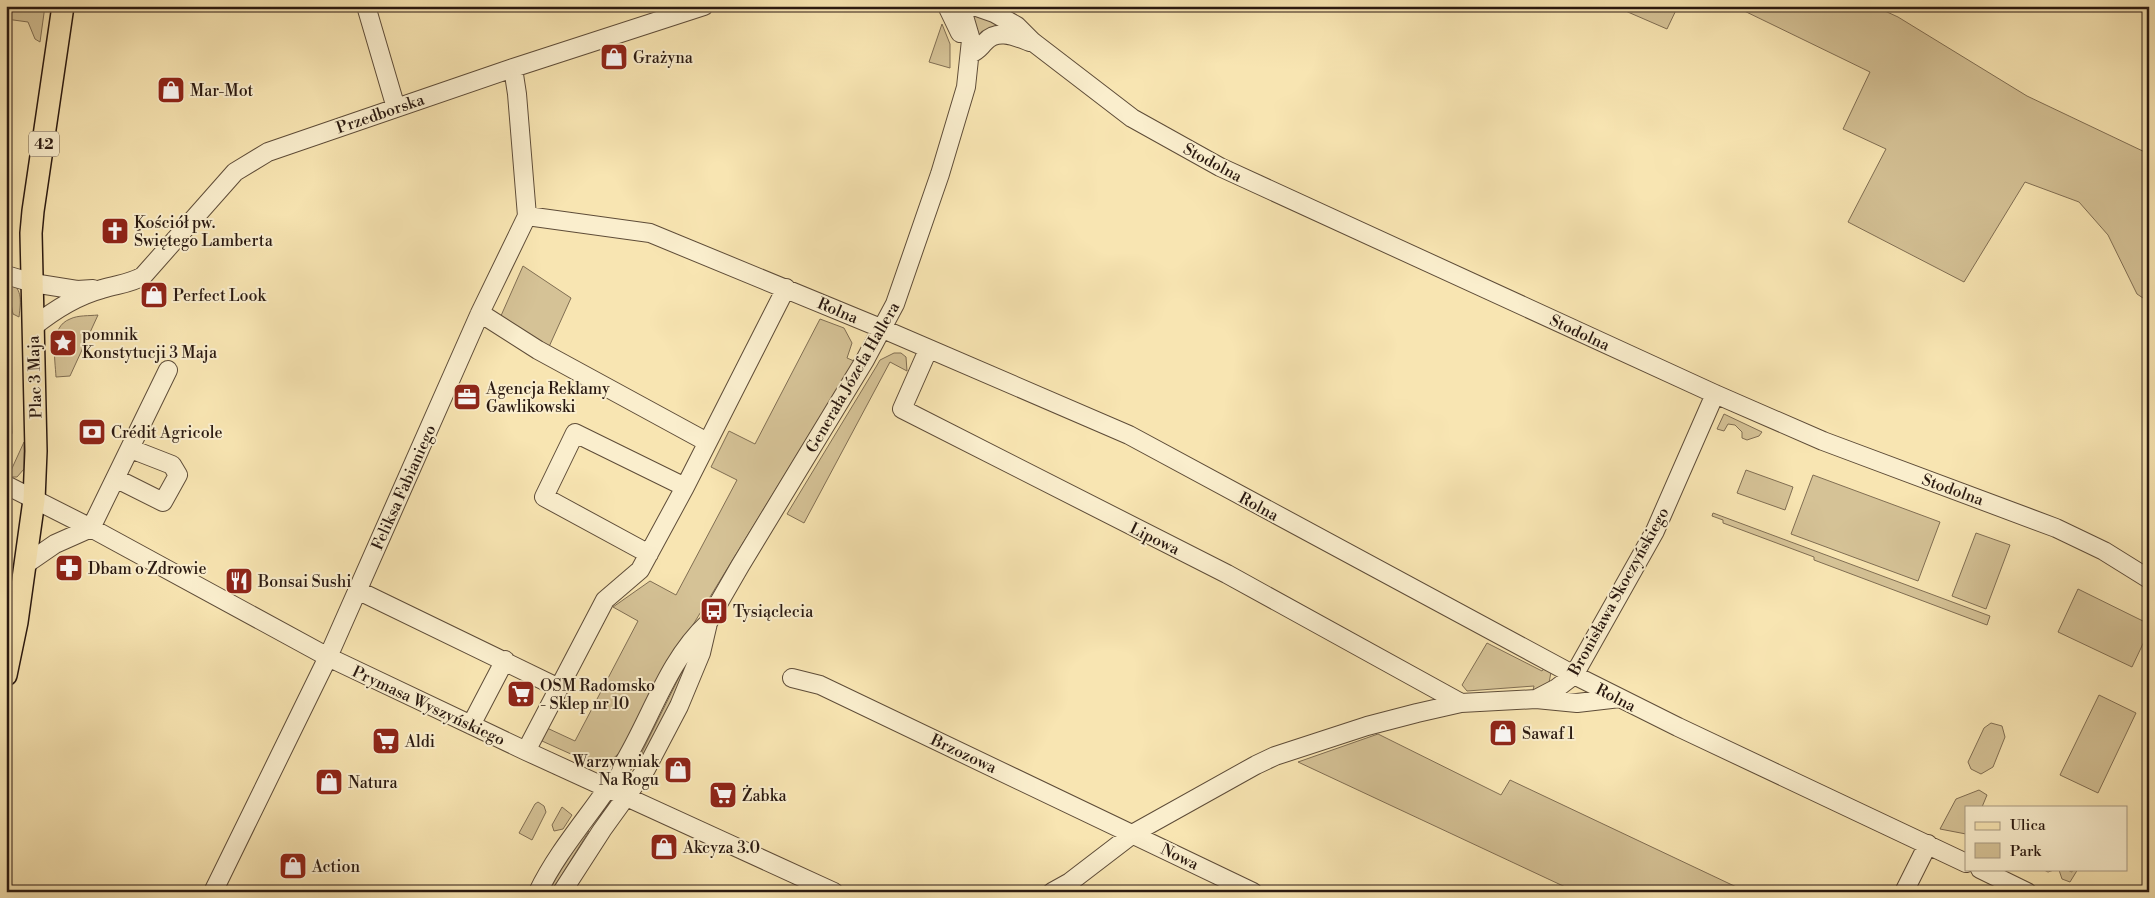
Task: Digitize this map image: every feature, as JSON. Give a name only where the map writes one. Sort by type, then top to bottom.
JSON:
[{"type":"main road","name":"42","points":[[33,283],[31,234],[33,211],[64,6]]},
{"type":"main road","name":"Plac 3 Maja","points":[[6,675],[17,622],[34,500],[36,451],[33,283]]},
{"type":"street","points":[[366,6],[396,108]]},
{"type":"street","name":"Przedborska","points":[[33,327],[67,302],[101,289],[132,282],[143,276],[235,172],[254,160],[288,144],[704,6]]},
{"type":"street","points":[[947,6],[970,54]]},
{"type":"street","name":"Generała Józefa Hallera","points":[[608,787],[630,753],[678,660],[695,636],[708,623],[740,566],[883,329],[906,277],[966,87],[970,40],[961,6]]},
{"type":"street","name":"Stodolna","points":[[974,6],[1017,26],[1033,42],[1132,118],[1220,167],[1715,394],[1824,441],[2056,528],[2104,551],[2149,579]]},
{"type":"street","name":"Stodolna","points":[[970,54],[979,50],[985,41],[997,35],[1008,35],[1033,42]]},
{"type":"street","points":[[513,68],[517,94],[527,216]]},
{"type":"street","name":"Rolna","points":[[527,216],[650,233],[786,288],[1129,435],[1574,675],[1965,862]]},
{"type":"street","name":"Feliksa Fabianiego","points":[[213,892],[328,658],[480,313],[527,216]]},
{"type":"street","points":[[6,275],[33,283]]},
{"type":"street","name":"Przedborska","points":[[33,283],[77,290],[101,289]]},
{"type":"street","points":[[526,751],[605,600],[640,570],[649,554],[786,288]]},
{"type":"street","points":[[480,313],[538,350],[707,442]]},
{"type":"street","name":"Lipowa","points":[[928,350],[902,409],[1227,574],[1461,703]]},
{"type":"street","points":[[26,564],[55,544],[91,528],[168,370]]},
{"type":"street","name":"Bronisława Skoczyńskiego","points":[[1052,892],[1070,882],[1134,833],[1275,756],[1367,726],[1461,703],[1536,699],[1557,688],[1574,675],[1655,531],[1715,394]]},
{"type":"street","points":[[649,554],[544,497],[575,433],[685,487]]},
{"type":"street","points":[[116,479],[163,502],[178,475],[172,466],[131,449]]},
{"type":"street","points":[[6,485],[34,500]]},
{"type":"street","name":"Prymasa Wyszyńskiego","points":[[34,500],[91,528],[328,658],[834,892]]},
{"type":"street","points":[[357,590],[505,660],[559,688]]},
{"type":"street","name":"Generała Józefa Hallera","points":[[628,797],[646,769],[678,706],[701,653],[708,623]]},
{"type":"street","points":[[471,725],[505,660]]},
{"type":"street","name":"Brzozowa","points":[[792,678],[820,685],[1134,833]]},
{"type":"street","points":[[1536,699],[1577,703],[1620,698]]},
{"type":"street","points":[[538,892],[545,877],[608,787]]},
{"type":"street","points":[[562,892],[602,830],[628,797]]},
{"type":"street","name":"Nowa","points":[[1134,833],[1253,892]]},
{"type":"street","points":[[1904,892],[1928,844]]},
{"type":"street","points":[[1982,870],[2027,892]]},
{"type":"green space","points":[[6,6],[45,6],[40,42],[35,39],[28,22],[6,19]]},
{"type":"green space","points":[[1614,6],[1678,6],[1667,29]]},
{"type":"green space","points":[[1734,6],[1874,6],[1898,17],[2027,96],[2149,154],[2149,302],[2137,294],[2108,235],[2079,202],[2025,182],[1964,282],[1848,222],[1886,149],[1843,129],[1870,72]]},
{"type":"green space","points":[[969,10],[1008,24],[977,42]]},
{"type":"green space","points":[[942,24],[950,44],[950,68],[929,62]]},
{"type":"green space","points":[[523,266],[571,298],[548,349],[500,318]]},
{"type":"green space","points":[[6,280],[15,286],[20,295],[19,317],[13,314]]},
{"type":"green space","points":[[98,315],[70,376],[56,377],[54,352],[56,336],[63,323],[80,316]]},
{"type":"green space","points":[[820,319],[844,328],[852,343],[847,358],[854,361],[677,651],[628,745],[607,764],[602,766],[593,764],[542,741],[547,728],[575,741],[638,621],[613,607],[650,581],[676,595],[737,480],[711,467],[729,431],[755,444]]},
{"type":"green space","points":[[6,339],[9,345],[12,433],[6,449]]},
{"type":"green space","points":[[894,353],[901,353],[906,357],[907,371],[890,362],[804,523],[787,514],[880,360]]},
{"type":"green space","points":[[1724,414],[1762,432],[1759,436],[1747,440],[1742,438],[1742,432],[1735,425],[1728,424],[1724,431],[1717,429]]},
{"type":"green space","points":[[24,442],[24,469],[17,477],[8,477]]},
{"type":"green space","points":[[1746,470],[1793,487],[1785,510],[1737,493]]},
{"type":"green space","points":[[1813,475],[1940,522],[1918,581],[1791,534]]},
{"type":"green space","points":[[1713,513],[1990,616],[1987,625],[1814,560],[1814,557],[1723,523],[1723,520],[1712,516]]},
{"type":"green space","points":[[1976,533],[2010,545],[1986,609],[1952,596]]},
{"type":"green space","points":[[2078,589],[2149,624],[2149,631],[2132,667],[2058,632]]},
{"type":"green space","points":[[698,639],[684,678],[644,756],[642,752]]},
{"type":"green space","points":[[1487,643],[1542,671],[1545,667],[1551,672],[1549,683],[1543,688],[1533,690],[1534,686],[1467,691],[1462,685]]},
{"type":"green space","points":[[2099,695],[2136,713],[2098,793],[2060,775]]},
{"type":"green space","points":[[1991,723],[2002,726],[2005,737],[1993,767],[1981,774],[1971,769],[1968,762],[1984,728]]},
{"type":"green space","points":[[1378,734],[1501,795],[1510,780],[1747,892],[1576,892],[1298,762]]},
{"type":"green space","points":[[1979,790],[1987,795],[1982,806],[1965,806],[1965,834],[1940,829],[1956,799]]},
{"type":"green space","points":[[538,802],[544,806],[546,812],[532,840],[519,833],[535,804]]},
{"type":"green space","points":[[562,807],[572,815],[563,829],[554,831],[552,825]]},
{"type":"green space","points":[[587,829],[589,831],[551,892],[544,892]]},
{"type":"green space","points":[[2059,870],[2072,872],[2073,870],[2077,870],[2070,882],[2062,879]]},
{"type":"place","name":"Grażyna","points":[[614,57]]},
{"type":"place","name":"Mar-Mot","points":[[171,90]]},
{"type":"place","name":"Kościół pw. Świętego Lamberta","points":[[115,231]]},
{"type":"place","name":"Perfect Look","points":[[154,295]]},
{"type":"place","name":"pomnik Konstytucji 3 Maja","points":[[63,343]]},
{"type":"place","name":"Agencja Reklamy Gawlikowski","points":[[467,397]]},
{"type":"place","name":"Crédit Agricole","points":[[92,432]]},
{"type":"place","name":"Dbam o Zdrowie","points":[[69,568]]},
{"type":"place","name":"Bonsai Sushi","points":[[239,581]]},
{"type":"place","name":"Tysiąclecia","points":[[714,611]]},
{"type":"place","name":"OSM Radomsko - Sklep nr 10","points":[[521,694]]},
{"type":"place","name":"Sawaf 1","points":[[1503,733]]},
{"type":"place","name":"Aldi","points":[[386,741]]},
{"type":"place","name":"Warzywniak Na Rogu","points":[[678,770]]},
{"type":"place","name":"Natura","points":[[329,782]]},
{"type":"place","name":"Żabka","points":[[723,795]]},
{"type":"place","name":"Akcyza 3.0","points":[[664,847]]},
{"type":"place","name":"Action","points":[[293,866]]}]
